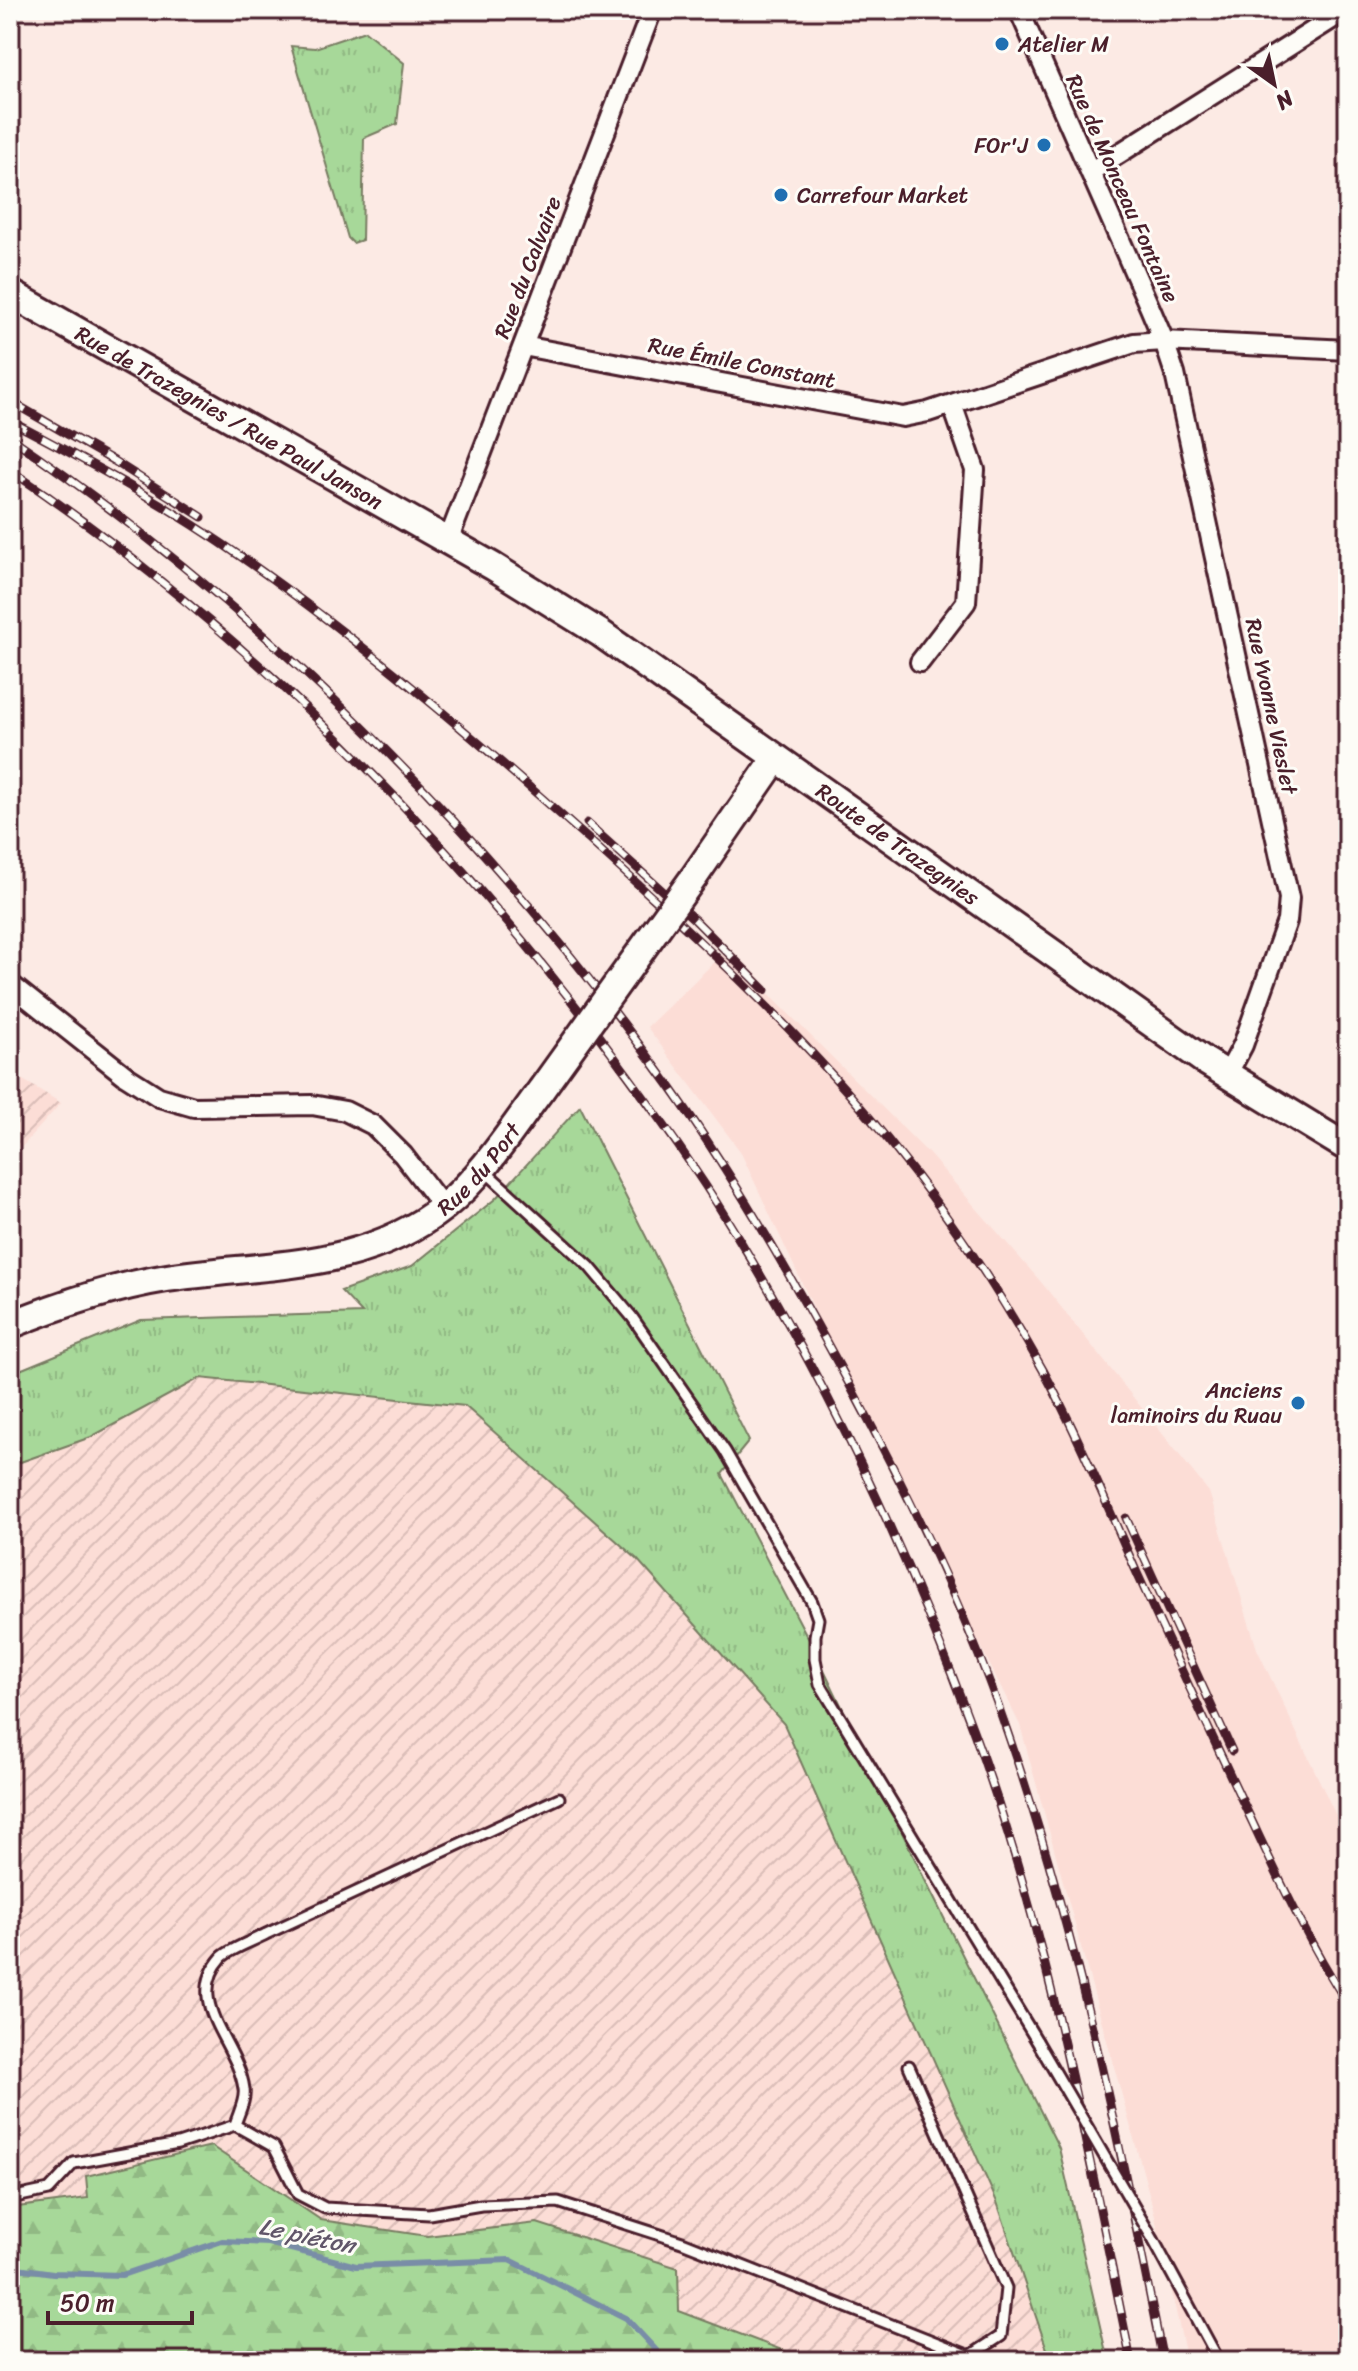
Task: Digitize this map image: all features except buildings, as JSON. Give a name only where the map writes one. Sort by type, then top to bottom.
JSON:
[{"type":"main road","name":"Rue de Trazegnies / Rue Paul Janson","points":[[10,293],[448,541]]},
{"type":"main road","name":"Route de Trazegnies","points":[[448,541],[589,626],[1227,1075],[1348,1148]]},
{"type":"main road","name":"Rue du Port","points":[[10,1325],[57,1306],[117,1288],[168,1278],[344,1256],[400,1234],[443,1207],[483,1169],[776,758]]},
{"type":"street","name":"Rue du Calvaire","points":[[448,541],[652,10]]},
{"type":"street","name":"Rue de Monceau Fontaine","points":[[1019,10],[1164,341]]},
{"type":"street","points":[[1090,172],[1346,10]]},
{"type":"street","name":"Rue Émile Constant","points":[[523,346],[903,417],[928,412],[1134,343],[1164,341],[1348,350]]},
{"type":"street","name":"Rue Yvonne Vieslet","points":[[1164,341],[1193,450],[1289,898],[1283,934],[1243,1045],[1227,1075]]},
{"type":"street","points":[[920,662],[966,602],[975,470],[952,404]]},
{"type":"street","points":[[10,984],[126,1076],[159,1097],[194,1107],[312,1105],[345,1111],[373,1125],[403,1155],[443,1207]]},
{"type":"lane","points":[[483,1169],[589,1266],[632,1317],[725,1451],[812,1602],[818,1619],[815,1659],[820,1684],[1037,2041],[1154,2241],[1219,2361]]},
{"type":"lane","points":[[235,2125],[245,2092],[235,2058],[208,2007],[208,1983],[223,1956],[559,1798]]},
{"type":"lane","points":[[10,2198],[49,2190],[74,2163],[178,2144],[235,2125],[274,2147],[298,2194],[325,2208],[429,2214],[481,2205],[558,2202],[682,2242],[970,2356],[1001,2336],[1006,2288],[909,2066]]},
{"type":"shaded area","points":[[726,951],[929,1154],[1041,1282],[1209,1492],[1257,1649],[1348,1841],[1348,2361],[1187,2361],[1153,2208],[1020,1725],[849,1383],[740,1151],[647,1027]]},
{"type":"shaded area","points":[[10,1072],[61,1103],[10,1160]]},
{"type":"shaded area","points":[[200,1377],[472,1407],[637,1559],[784,1724],[997,2202],[1051,2361],[848,2361],[826,2348],[816,2361],[811,2361],[679,2311],[678,2268],[537,2223],[427,2236],[321,2220],[211,2146],[89,2198],[10,2208],[10,1411],[13,1464],[91,1437]]},
{"type":"green space","points":[[365,31],[404,63],[397,124],[364,138],[362,240],[353,243],[348,238],[291,46],[315,48]]},
{"type":"green space","points":[[580,1106],[749,1441],[722,1474],[818,1657],[1059,2148],[1108,2361],[1051,2361],[997,2202],[784,1724],[637,1559],[465,1406],[200,1378],[91,1437],[12,1465],[10,1374],[141,1320],[362,1313],[341,1291],[412,1266],[495,1199]]},
{"type":"green space","points":[[211,2146],[321,2220],[427,2236],[537,2223],[678,2268],[679,2311],[811,2361],[10,2361],[10,2208],[88,2198],[86,2176]]},
{"type":"waterway","name":"Le piéton","points":[[10,2267],[53,2273],[122,2275],[222,2241],[268,2243],[356,2266],[510,2260],[626,2318],[666,2361]]},
{"type":"railway","points":[[10,401],[114,461],[202,517]]},
{"type":"railway","points":[[10,421],[127,485],[212,537],[374,656],[503,764],[666,910],[744,983],[854,1099],[951,1223],[1043,1370],[1272,1863],[1307,1935],[1348,2004]]},
{"type":"railway","points":[[10,437],[102,503],[191,573],[360,724],[439,805],[514,889],[655,1066],[760,1226],[876,1434],[917,1517],[956,1601],[1007,1731],[1055,1886],[1096,2043],[1163,2361]]},
{"type":"railway","points":[[10,470],[172,590],[323,724],[394,796],[528,947],[591,1026],[686,1157],[754,1265],[859,1460],[920,1595],[974,1733],[1024,1886],[1045,1964],[1131,2361]]},
{"type":"railway","points":[[587,823],[695,920],[765,990]]},
{"type":"railway","points":[[1126,1518],[1232,1751]]},
{"type":"place","name":"Atelier M","points":[[1002,44]]},
{"type":"place","name":"FOr'J","points":[[1044,145]]},
{"type":"place","name":"Carrefour Market","points":[[781,195]]},
{"type":"place","name":"Anciens laminoirs du Ruau","points":[[1298,1403]]}]
